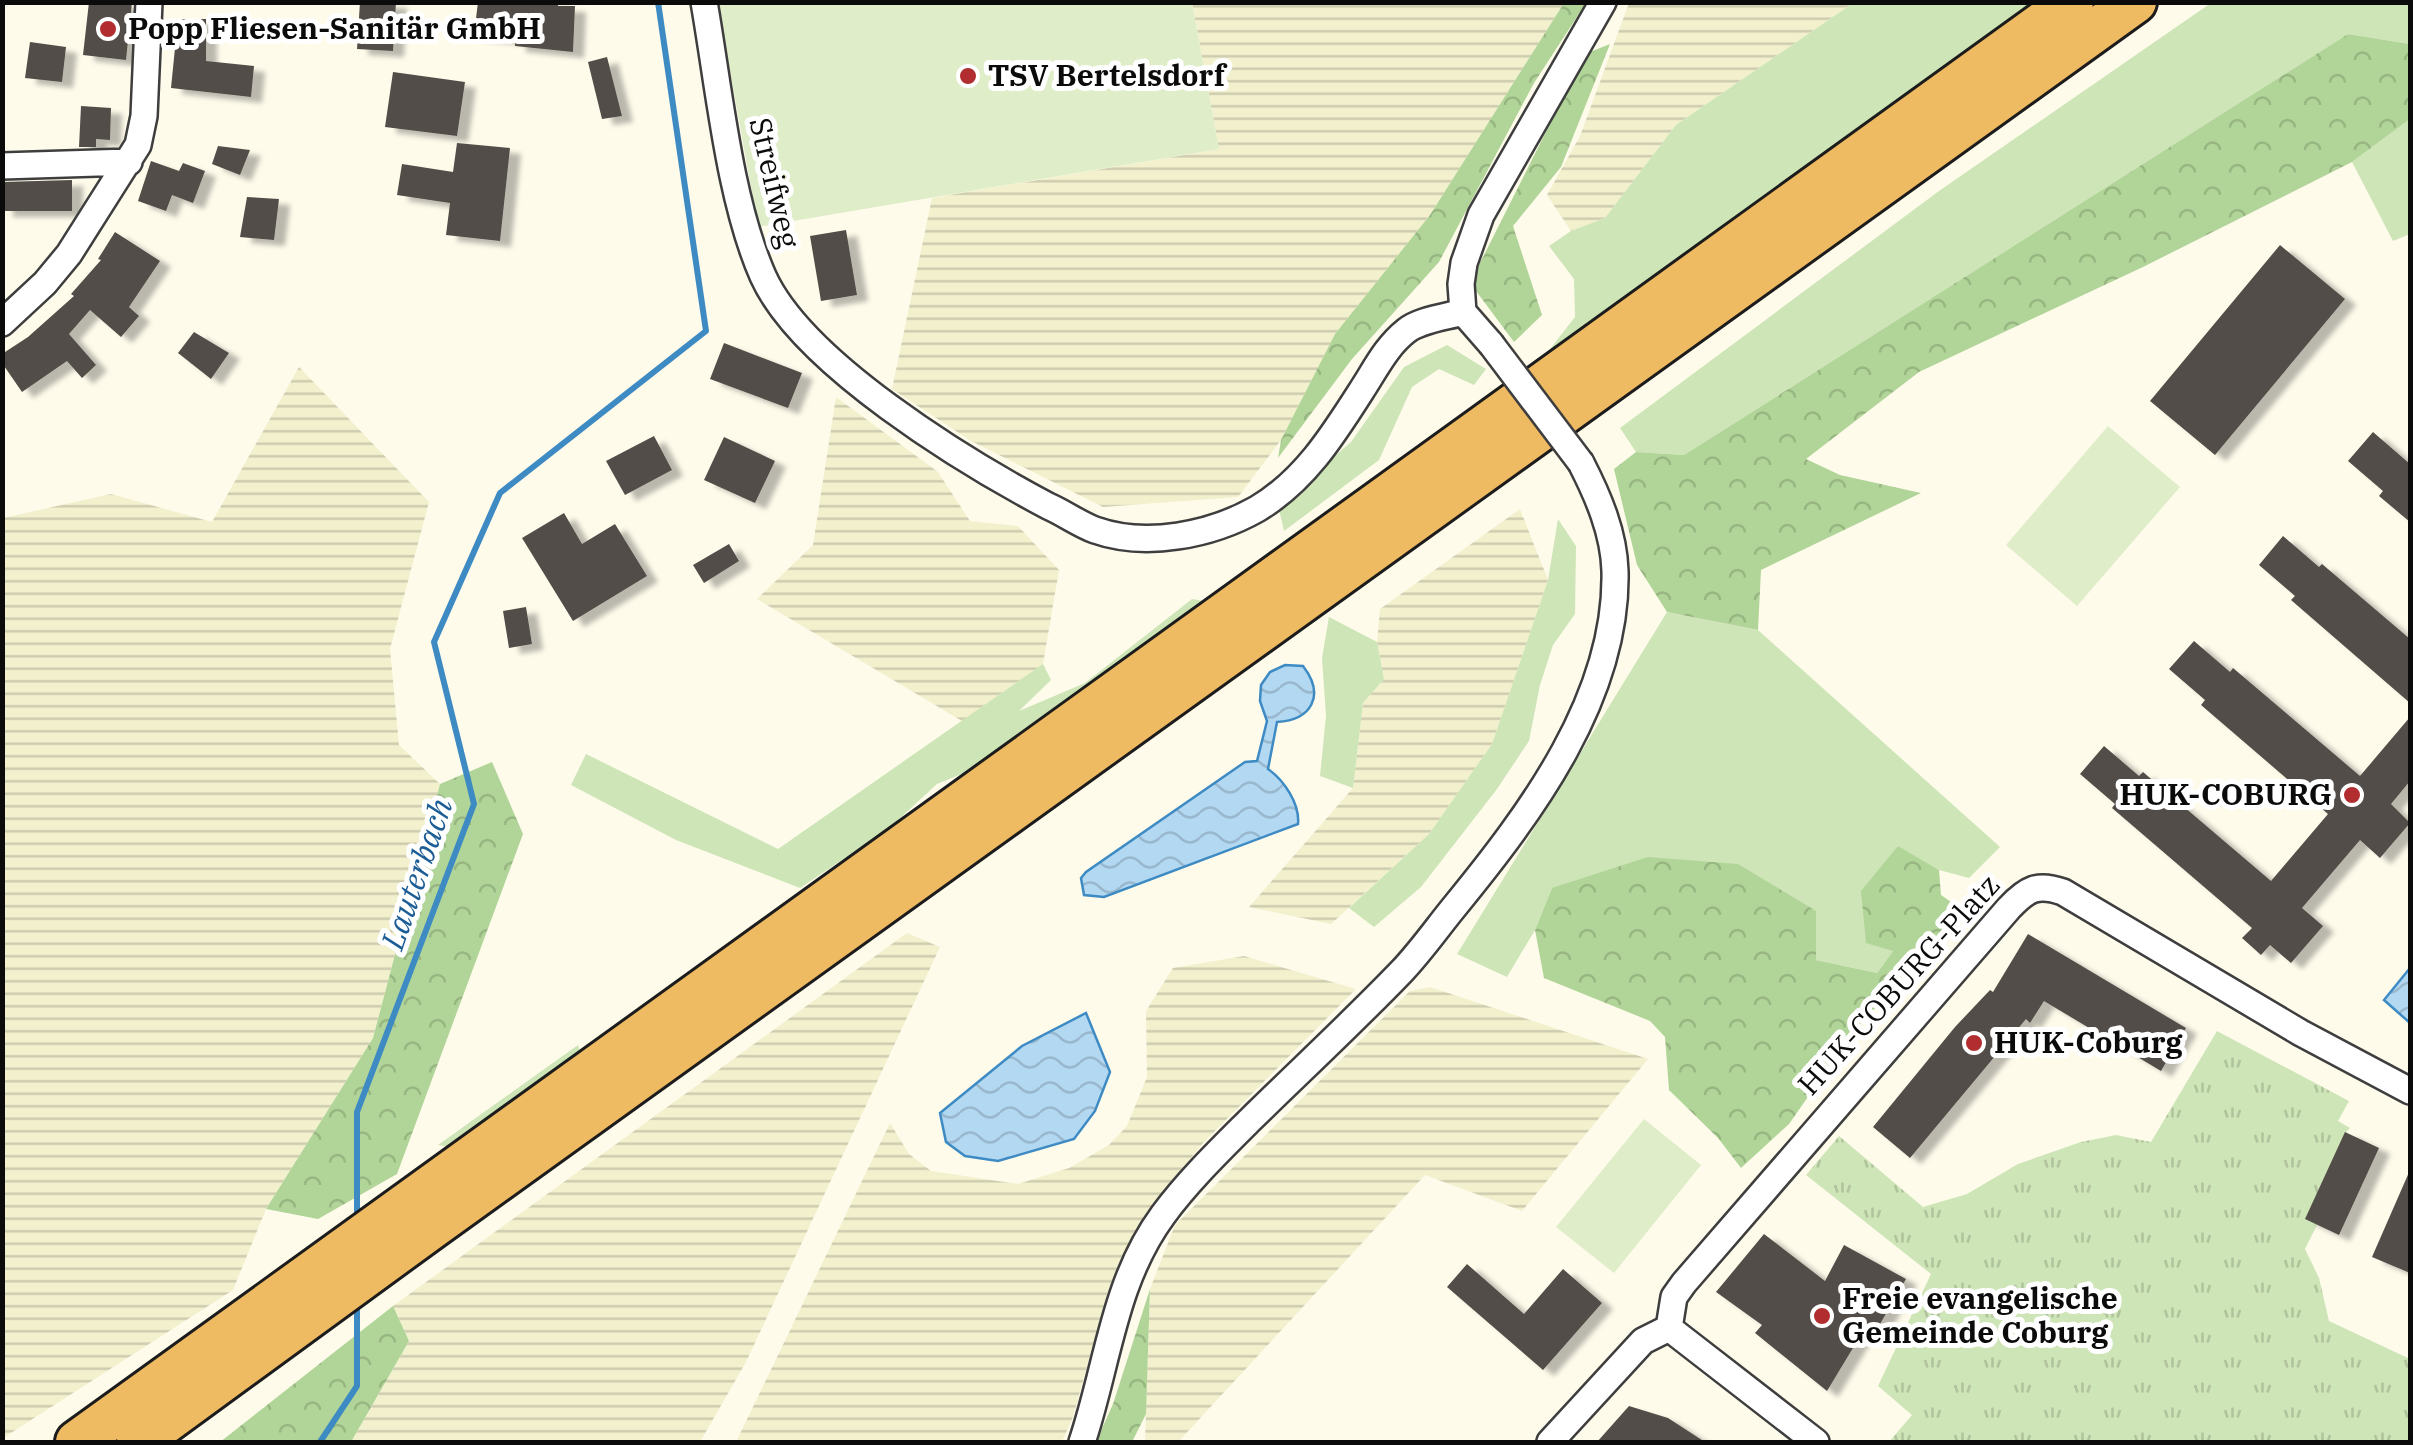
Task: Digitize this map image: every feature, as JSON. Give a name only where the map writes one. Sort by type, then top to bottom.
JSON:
[{"type":"highway","points":[[138,1442],[305,1300],[2072,2]]},
{"type":"highway","points":[[430,1208],[2135,2]]},
{"type":"highway","points":[[78,1442],[305,1300]]},
{"type":"street","points":[[2,323],[45,284],[69,254],[138,145],[144,116],[149,2]]},
{"type":"street","name":"Streifweg","points":[[704,2],[748,237],[776,300],[827,358],[859,384],[994,478],[1096,530],[1148,539],[1190,534],[1255,510],[1283,491],[1322,452],[1389,348],[1408,328],[1463,312]]},
{"type":"street","points":[[1082,1442],[1123,1288],[1162,1215],[1214,1156],[1404,968],[1517,826],[1542,789],[1592,696],[1605,659],[1614,608],[1615,567],[1600,502],[1581,463],[1463,312],[1460,284],[1481,215],[1603,2]]},
{"type":"street","points":[[2,166],[130,162]]},
{"type":"street","name":"HUK-COBURG-Platz","points":[[1669,1328],[1674,1297],[1779,1169],[2008,908],[2030,888],[2063,892],[2300,1034],[2410,1091]]},
{"type":"street","points":[[1550,1442],[1644,1341],[1669,1328],[1816,1442]]},
{"type":"shaded area","points":[[1192,3],[1564,3],[1430,215],[1335,334],[1281,440],[1238,497],[1103,507],[971,441],[892,389],[932,198],[1219,149]]},
{"type":"shaded area","points":[[1629,3],[1853,3],[1676,125],[1605,218],[1571,231],[1547,195],[1580,136]]},
{"type":"shaded area","points":[[299,367],[429,502],[390,649],[399,745],[440,784],[373,1038],[266,1209],[233,1290],[3,1438],[3,518],[111,494],[212,522]]},
{"type":"shaded area","points":[[836,397],[938,472],[970,521],[1018,526],[1059,570],[1043,664],[962,721],[757,599],[813,545]]},
{"type":"shaded area","points":[[1520,509],[1548,580],[1492,744],[1429,834],[1331,924],[1249,907],[1353,788],[1363,703],[1384,679],[1377,642],[1380,609]]},
{"type":"shaded area","points":[[907,933],[940,947],[746,1362],[700,1442],[351,1442],[409,1341],[393,1306]]},
{"type":"shaded area","points":[[1244,956],[1356,989],[1203,1143],[1148,1210],[1109,1287],[1073,1417],[1062,1442],[736,1442],[890,1123],[909,1154],[931,1171],[1018,1184],[1069,1168],[1109,1145],[1127,1126],[1147,1077],[1146,1011],[1173,968]]},
{"type":"shaded area","points":[[1430,987],[1648,1059],[1522,1211],[1425,1175],[1178,1442],[1145,1442],[1150,1289],[1175,1225],[1410,991]]},
{"type":"green space","name":"TSV Bertelsdorf","points":[[718,3],[1192,3],[1219,149],[758,227]]},
{"type":"green space","points":[[1564,3],[1586,3],[1534,83],[1439,262],[1352,359],[1278,458],[1281,440],[1335,334],[1430,215]]},
{"type":"green space","points":[[1853,3],[2042,3],[1536,367],[1575,317],[1574,279],[1549,246],[1571,231],[1605,218],[1676,125]]},
{"type":"green space","points":[[2211,3],[2410,3],[2410,44],[2348,34],[1684,455],[1636,452],[1620,428],[1939,191]]},
{"type":"green space","points":[[2348,34],[2410,44],[2410,119],[2352,162],[2143,267],[1919,372],[1806,459],[1840,475],[1921,493],[1761,570],[1758,630],[1667,612],[1637,565],[1614,469],[1636,452],[1684,455]]},
{"type":"green space","points":[[1610,44],[1561,167],[1513,226],[1542,315],[1514,342],[1470,283],[1585,54]]},
{"type":"green space","points":[[2410,119],[2410,234],[2393,241],[2352,162]]},
{"type":"green space","points":[[1447,345],[1486,369],[1474,385],[1439,369],[1412,387],[1379,460],[1284,531],[1278,505],[1351,442],[1404,367]]},
{"type":"green space","points":[[2108,426],[2180,487],[2077,606],[2006,545]]},
{"type":"green space","points":[[1558,519],[1576,546],[1575,614],[1553,645],[1529,741],[1421,887],[1374,927],[1349,908],[1429,834],[1492,744],[1548,580]]},
{"type":"green space","points":[[1192,599],[1210,602],[996,760],[937,784],[887,830],[800,888],[676,840],[571,785],[586,754],[778,849],[1043,664],[1051,680],[1019,711],[1085,683]]},
{"type":"green space","points":[[1667,612],[1758,630],[2000,847],[1969,878],[1939,870],[1897,846],[1893,951],[1877,973],[1552,888],[1535,930],[1507,977],[1457,954]]},
{"type":"green space","points":[[1329,617],[1377,642],[1384,679],[1363,703],[1353,788],[1320,776],[1326,716],[1322,658]]},
{"type":"green space","points":[[492,762],[523,834],[397,1174],[318,1219],[266,1209],[373,1038],[440,784]]},
{"type":"green space","points":[[1898,846],[1939,870],[1941,895],[1964,911],[1854,1031],[1789,1124],[1741,1168],[1718,1138],[1669,1090],[1665,1037],[1650,1021],[1544,978],[1535,930],[1552,888],[1648,857],[1738,864],[1816,911],[1816,960],[1877,973],[1893,951],[1866,943],[1861,891]]},
{"type":"green space","points":[[2217,1031],[2349,1101],[2338,1121],[2350,1128],[2305,1249],[2319,1278],[2329,1321],[2410,1359],[2410,1442],[1889,1442],[1912,1415],[1878,1386],[1931,1274],[1806,1175],[1839,1136],[1923,1207],[1967,1194],[2018,1164],[2081,1142],[2116,1135],[2151,1142]]},
{"type":"green space","points":[[578,1045],[582,1057],[456,1148],[438,1145]]},
{"type":"green space","points":[[1644,1119],[1701,1165],[1614,1273],[1556,1227]]},
{"type":"green space","points":[[1150,1289],[1146,1414],[1132,1442],[1096,1442],[1113,1404]]},
{"type":"green space","points":[[393,1306],[409,1341],[351,1442],[220,1442]]},
{"type":"water","points":[[1285,665],[1303,666],[1314,696],[1299,717],[1277,722],[1268,769],[1290,793],[1298,824],[1104,897],[1084,895],[1081,878],[1086,872],[1245,762],[1257,761],[1267,721],[1260,701],[1261,685],[1270,672]]},
{"type":"water","points":[[2410,968],[2410,1023],[2384,1000]]},
{"type":"water","points":[[1086,1013],[1110,1072],[1095,1111],[1074,1139],[998,1161],[965,1156],[946,1142],[940,1113],[1022,1046]]},
{"type":"building","name":"Popp Fliesen-Sanitär GmbH","points":[[89,2],[132,2],[126,60],[83,55]]},
{"type":"building","points":[[360,2],[396,2],[393,51],[357,49]]},
{"type":"building","points":[[478,2],[558,2],[558,6],[575,6],[573,52],[515,46],[515,39],[474,35]]},
{"type":"building","points":[[168,19],[206,19],[206,61],[254,66],[251,97],[171,88],[175,48],[168,48]]},
{"type":"building","points":[[30,42],[66,47],[62,82],[25,78]]},
{"type":"building","points":[[607,57],[622,116],[602,119],[588,62]]},
{"type":"building","points":[[393,72],[465,82],[457,136],[385,127]]},
{"type":"building","points":[[81,106],[111,108],[110,140],[96,139],[96,147],[79,147]]},
{"type":"building","points":[[457,143],[510,148],[500,241],[446,235],[450,203],[397,195],[402,164],[453,172]]},
{"type":"building","points":[[218,146],[250,150],[240,175],[212,164]]},
{"type":"building","points":[[151,161],[179,171],[183,163],[205,171],[193,203],[172,195],[166,211],[138,201]]},
{"type":"building","points":[[72,180],[72,211],[2,211],[2,182]]},
{"type":"building","points":[[247,197],[279,199],[274,240],[240,237]]},
{"type":"building","points":[[846,230],[857,295],[821,301],[810,236]]},
{"type":"building","points":[[115,232],[160,261],[129,307],[139,316],[121,337],[90,310],[69,334],[96,365],[82,378],[67,361],[22,392],[2,363],[2,354],[28,337],[74,296],[71,294],[101,260],[98,259]]},
{"type":"building","points":[[2280,245],[2345,299],[2215,455],[2150,401]]},
{"type":"building","points":[[194,332],[229,353],[211,379],[178,353]]},
{"type":"building","points":[[724,343],[802,373],[788,408],[710,379]]},
{"type":"building","points":[[2373,432],[2410,464],[2410,522],[2379,496],[2383,491],[2348,461]]},
{"type":"building","points":[[654,436],[672,470],[625,495],[606,461]]},
{"type":"building","points":[[724,437],[775,461],[755,503],[704,480]]},
{"type":"building","points":[[564,513],[582,544],[615,524],[647,576],[573,621],[522,538]]},
{"type":"building","points":[[2283,536],[2410,639],[2410,703],[2291,600],[2295,596],[2259,565]]},
{"type":"building","points":[[729,544],[739,561],[704,583],[693,565]]},
{"type":"building","points":[[526,607],[532,644],[509,648],[503,611]]},
{"type":"building","name":"HUK-COBURG","points":[[2194,641],[2230,672],[2233,668],[2360,776],[2410,717],[2410,781],[2391,804],[2410,823],[2380,858],[2360,840],[2302,908],[2323,926],[2291,963],[2270,945],[2261,955],[2242,938],[2252,928],[2112,808],[2115,804],[2080,774],[2104,746],[2139,776],[2143,772],[2271,881],[2328,814],[2201,705],[2205,700],[2169,669]]},
{"type":"building","name":"HUK-Coburg","points":[[2028,934],[2186,1028],[2161,1071],[2044,1001],[2030,1023],[2026,1019],[1910,1158],[1873,1127],[1955,1027],[1990,990],[1993,992]]},
{"type":"building","points":[[2345,1132],[2379,1148],[2339,1235],[2305,1219]]},
{"type":"building","points":[[2410,1170],[2410,1273],[2372,1257]]},
{"type":"building","name":"Freie evangelische Gemeinde Coburg","points":[[1764,1234],[1825,1281],[1844,1245],[1906,1279],[1872,1338],[1862,1333],[1827,1391],[1755,1333],[1762,1325],[1716,1292]]},
{"type":"building","points":[[1467,1264],[1524,1314],[1563,1269],[1602,1303],[1543,1370],[1447,1287]]},
{"type":"building","points":[[1629,1406],[1668,1418],[1705,1442],[1597,1442]]},
{"type":"waterway","name":"Lauterbach","points":[[357,1218],[357,1112],[474,804],[434,642],[500,493],[706,331],[658,2]]},
{"type":"waterway","name":"Lauterbach","points":[[320,1442],[357,1386],[357,1300]]},
{"type":"place","name":"Popp Fliesen-Sanitär GmbH","points":[[108,29]]},
{"type":"place","name":"TSV Bertelsdorf","points":[[968,76]]},
{"type":"place","name":"HUK-COBURG","points":[[2352,795]]},
{"type":"place","name":"HUK-Coburg","points":[[1974,1043]]},
{"type":"place","name":"Freie evangelische Gemeinde Coburg","points":[[1822,1316]]}]
